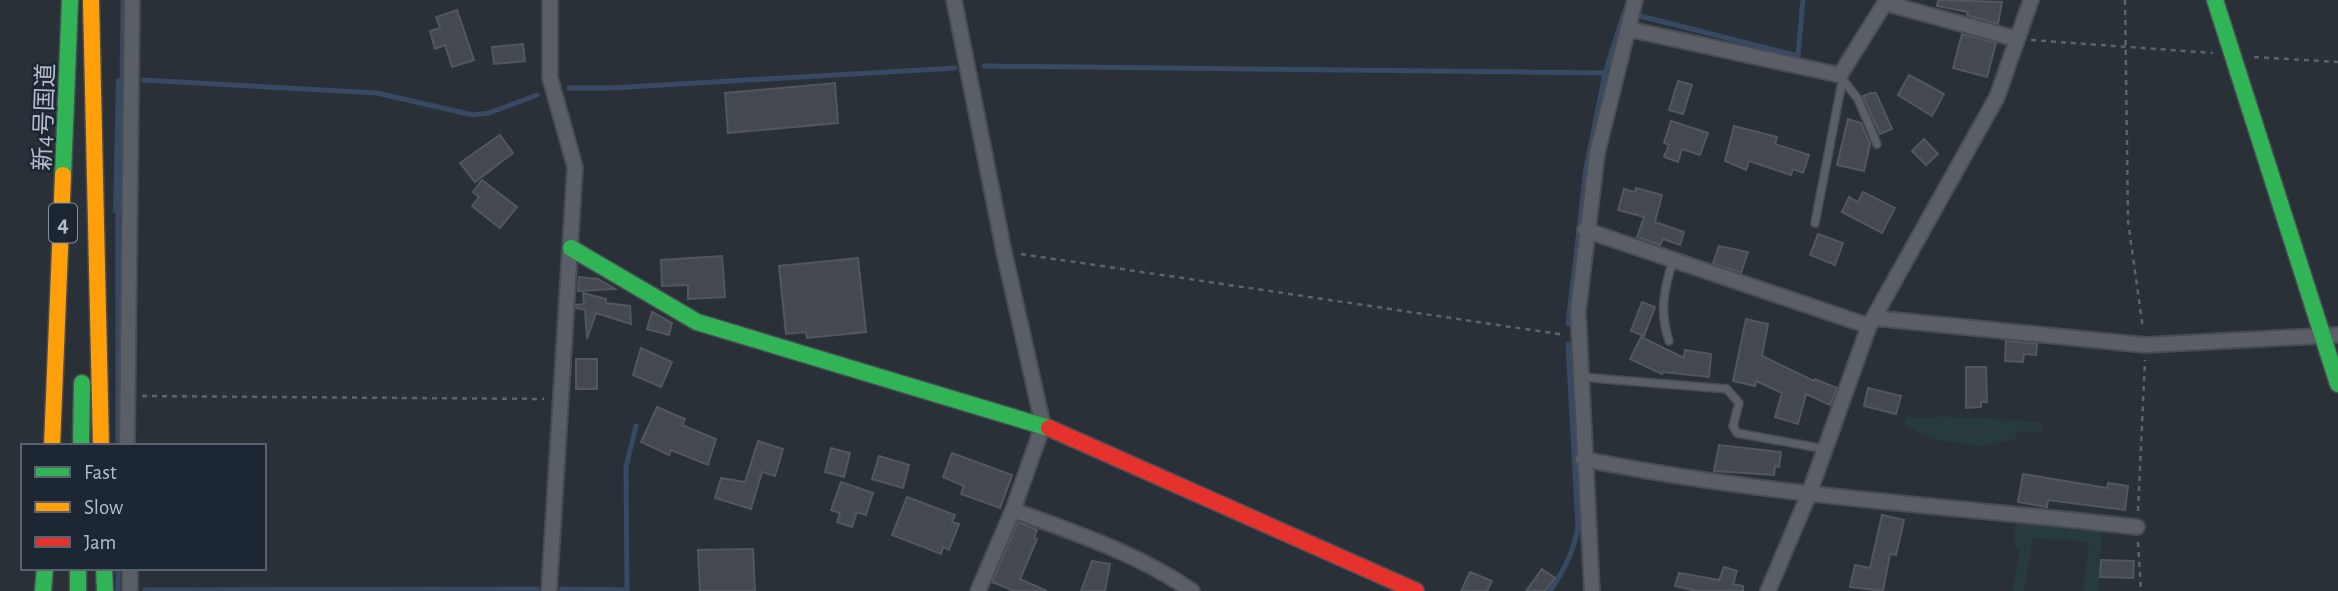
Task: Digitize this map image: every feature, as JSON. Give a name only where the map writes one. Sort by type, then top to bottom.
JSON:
[{"type":"main road","name":"新4号国道","points":[[52,444],[70,0]]},
{"type":"main road","name":"新4号国道","points":[[81,444],[91,0]]},
{"type":"main road","points":[[91,0],[101,444]]},
{"type":"main road","points":[[2215,0],[2330,336],[2338,384]]},
{"type":"main road","points":[[571,248],[697,322],[1043,425],[1416,591]]},
{"type":"main road","points":[[43,591],[45,570]]},
{"type":"main road","points":[[78,570],[78,591]]},
{"type":"main road","points":[[104,570],[105,591]]},
{"type":"street","points":[[127,444],[132,0]]},
{"type":"street","points":[[549,591],[575,167],[550,78],[550,0]]},
{"type":"street","points":[[954,0],[1004,252],[1043,425],[1013,510],[978,591]]},
{"type":"street","points":[[1592,591],[1577,337],[1585,230],[1597,153],[1635,0]]},
{"type":"street","points":[[1768,591],[1810,494],[1872,322],[1997,97],[2031,0]]},
{"type":"street","points":[[1628,29],[1840,75],[1885,4],[1922,6],[2017,39]]},
{"type":"street","points":[[1585,230],[1872,322],[2146,345],[2330,336]]},
{"type":"street","points":[[1584,459],[1651,473],[1810,494],[2137,527]]},
{"type":"street","points":[[1013,510],[1102,543],[1163,571],[1192,591]]},
{"type":"street","points":[[130,570],[130,591]]},
{"type":"lane","points":[[1840,75],[1858,99],[1877,144]]},
{"type":"lane","points":[[1815,223],[1842,82],[1840,75]]},
{"type":"lane","points":[[1669,341],[1662,320],[1661,301],[1673,260]]},
{"type":"lane","points":[[1579,377],[1727,389],[1740,402],[1733,426],[1737,433],[1826,449]]},
{"type":"path","points":[[2125,0],[2128,221],[2146,345],[2137,527],[2141,591]]},
{"type":"path","points":[[2017,39],[2338,62]]},
{"type":"path","points":[[1004,252],[1577,337]]},
{"type":"path","points":[[126,396],[562,400]]},
{"type":"green space","points":[[1940,416],[2043,422],[2042,432],[2017,431],[2015,439],[1983,446],[1934,440],[1905,426],[1906,417],[1933,419]]},
{"type":"green space","points":[[2015,521],[2102,531],[2098,591],[2083,591],[2089,542],[2033,538],[2024,591],[2013,591],[2020,549],[2015,547]]},
{"type":"water","points":[[126,76],[124,213],[113,213],[116,79]]},
{"type":"building","points":[[1938,0],[2002,2],[1998,24],[1967,15],[1968,12],[1937,6]]},
{"type":"building","points":[[457,10],[474,60],[452,67],[445,45],[435,49],[430,31],[440,28],[436,17]]},
{"type":"building","points":[[1962,34],[1996,43],[1987,77],[1953,68]]},
{"type":"building","points":[[523,44],[525,61],[494,64],[492,47]]},
{"type":"building","points":[[1909,75],[1944,94],[1932,116],[1898,95]]},
{"type":"building","points":[[1678,81],[1692,85],[1683,114],[1669,110]]},
{"type":"building","points":[[835,83],[838,123],[728,133],[725,93]]},
{"type":"building","points":[[1876,93],[1892,129],[1880,134],[1863,96]]},
{"type":"building","points":[[1848,119],[1861,123],[1870,144],[1864,171],[1837,165]]},
{"type":"building","points":[[1671,121],[1708,133],[1700,155],[1682,149],[1678,162],[1664,157],[1669,145],[1664,143]]},
{"type":"building","points":[[1734,126],[1777,137],[1775,144],[1809,155],[1803,173],[1793,169],[1791,175],[1749,161],[1746,170],[1725,161]]},
{"type":"building","points":[[500,135],[513,153],[475,182],[460,163]]},
{"type":"building","points":[[1924,139],[1938,154],[1926,165],[1912,151]]},
{"type":"building","points":[[482,180],[517,207],[500,228],[472,206],[479,197],[473,192]]},
{"type":"building","points":[[1636,188],[1662,195],[1655,222],[1684,232],[1680,245],[1663,239],[1660,245],[1637,237],[1644,217],[1618,210],[1624,189],[1635,192]]},
{"type":"building","points":[[1863,192],[1895,208],[1882,233],[1842,212],[1849,197],[1858,202]]},
{"type":"building","points":[[1818,234],[1843,243],[1835,265],[1810,255]]},
{"type":"building","points":[[1719,246],[1748,252],[1741,273],[1713,263]]},
{"type":"building","points":[[722,256],[725,297],[688,299],[688,285],[662,286],[661,260]]},
{"type":"building","points":[[858,258],[866,332],[807,338],[806,332],[786,334],[779,266]]},
{"type":"building","points":[[579,277],[598,279],[615,289],[578,291]]},
{"type":"building","points":[[583,293],[606,299],[606,303],[630,306],[631,324],[596,313],[587,339],[585,310],[576,308],[576,305],[584,304]]},
{"type":"building","points":[[1642,302],[1655,307],[1644,336],[1631,331]]},
{"type":"building","points":[[652,312],[672,323],[669,335],[647,329]]},
{"type":"building","points":[[1746,319],[1768,324],[1762,356],[1814,381],[1815,379],[1837,388],[1830,405],[1806,394],[1798,424],[1775,417],[1782,393],[1756,381],[1755,386],[1733,381]]},
{"type":"building","points":[[1641,337],[1684,358],[1685,350],[1711,354],[1709,377],[1662,374],[1630,359]]},
{"type":"building","points":[[2006,341],[2037,344],[2036,355],[2024,354],[2023,362],[2005,361]]},
{"type":"building","points":[[641,348],[672,362],[661,387],[633,375]]},
{"type":"building","points":[[576,359],[597,359],[597,389],[576,389]]},
{"type":"building","points":[[1966,367],[1986,367],[1987,402],[1981,402],[1981,407],[1966,408]]},
{"type":"building","points":[[1868,388],[1901,396],[1896,414],[1864,406]]},
{"type":"building","points":[[657,407],[685,419],[682,425],[716,439],[708,465],[671,450],[669,455],[641,442]]},
{"type":"building","points":[[758,441],[783,449],[775,476],[762,472],[751,509],[715,498],[721,478],[745,482]]},
{"type":"building","points":[[1719,445],[1781,452],[1779,467],[1775,466],[1774,475],[1714,471]]},
{"type":"building","points":[[831,448],[850,453],[844,477],[825,472]]},
{"type":"building","points":[[952,453],[1012,475],[1000,508],[961,494],[964,486],[943,477]]},
{"type":"building","points":[[879,456],[909,465],[903,488],[872,479]]},
{"type":"building","points":[[2023,474],[2107,488],[2108,483],[2128,486],[2125,510],[2048,500],[2047,507],[2018,502]]},
{"type":"building","points":[[841,482],[873,493],[866,515],[857,512],[852,527],[837,522],[840,513],[831,510]]},
{"type":"building","points":[[907,497],[955,515],[952,522],[959,524],[949,550],[943,547],[941,554],[892,535]]},
{"type":"building","points":[[1882,515],[1904,520],[1896,555],[1890,554],[1883,591],[1850,587],[1855,565],[1870,568]]},
{"type":"building","points":[[1018,522],[1037,530],[1034,538],[1037,539],[1020,579],[1047,591],[1014,591],[992,582]]},
{"type":"building","points":[[753,549],[755,591],[700,591],[698,550]]},
{"type":"building","points":[[2101,560],[2134,561],[2133,578],[2100,577]]},
{"type":"building","points":[[1092,561],[1110,564],[1105,591],[1081,591]]},
{"type":"building","points":[[1724,567],[1737,571],[1733,584],[1743,586],[1743,591],[1696,591],[1675,586],[1679,573],[1719,580]]},
{"type":"building","points":[[1542,569],[1555,578],[1545,591],[1526,591]]},
{"type":"building","points":[[1470,572],[1492,581],[1487,591],[1461,591]]},
{"type":"waterway","points":[[122,82],[123,0]]},
{"type":"waterway","points":[[1640,16],[1798,56],[1803,0]]},
{"type":"waterway","points":[[984,66],[1605,73],[1624,13]]},
{"type":"waterway","points":[[569,88],[611,88],[955,68]]},
{"type":"waterway","points":[[1568,324],[1586,168],[1605,73]]},
{"type":"waterway","points":[[143,80],[377,93],[473,115],[489,113],[537,95]]},
{"type":"waterway","points":[[118,207],[118,444]]},
{"type":"waterway","points":[[1550,591],[1568,560],[1578,527],[1568,344]]},
{"type":"waterway","points":[[561,589],[627,590],[626,467],[636,426]]},
{"type":"waterway","points":[[118,570],[118,591]]},
{"type":"waterway","points":[[145,590],[537,589]]},
{"type":"traffic: fast","points":[[63,175],[70,0]]},
{"type":"traffic: fast","points":[[2215,0],[2338,384]]},
{"type":"traffic: fast","points":[[571,248],[697,322],[1049,428]]},
{"type":"traffic: fast","points":[[81,444],[82,383]]},
{"type":"traffic: fast","points":[[43,591],[45,570]]},
{"type":"traffic: fast","points":[[78,570],[78,591]]},
{"type":"traffic: fast","points":[[104,570],[105,591]]},
{"type":"traffic: slow","points":[[91,0],[101,444]]},
{"type":"traffic: slow","points":[[52,444],[63,175]]},
{"type":"traffic: jam","points":[[1049,428],[1416,591]]}]
